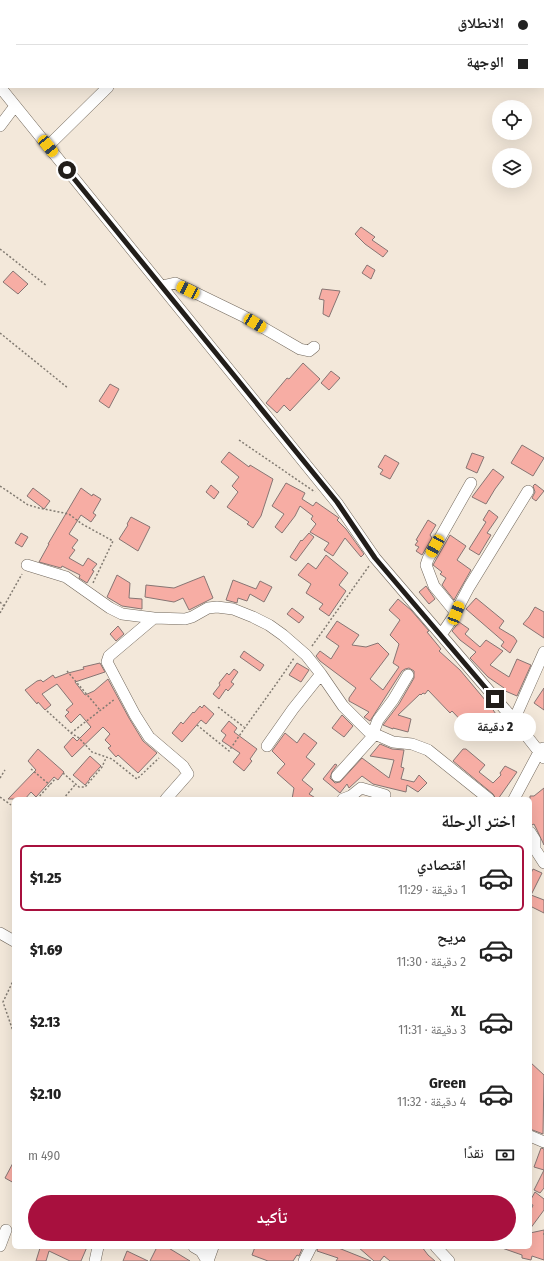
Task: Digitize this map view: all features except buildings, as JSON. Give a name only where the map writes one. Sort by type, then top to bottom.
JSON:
[{"type":"street","points":[[1,88],[337,502],[375,558],[542,752],[515,797]]},
{"type":"street","points":[[48,146],[107,88]]},
{"type":"street","points":[[0,126],[15,106]]},
{"type":"street","points":[[162,286],[175,283],[242,316],[300,350],[309,351],[314,347]]},
{"type":"street","points":[[456,613],[434,586],[426,566],[428,559],[471,483]]},
{"type":"street","points":[[441,635],[456,613],[469,587],[528,491]]},
{"type":"street","points":[[27,565],[66,577],[110,608],[122,614],[154,618],[185,619],[212,607],[217,607],[227,608],[253,617],[269,625],[303,652],[322,674],[343,706],[368,730],[393,742],[412,744],[428,750],[487,797]]},
{"type":"street","points":[[154,618],[109,656],[107,659],[107,665],[149,738],[183,766],[188,774],[168,797]]},
{"type":"street","points":[[514,720],[544,652]]},
{"type":"street","points":[[267,746],[293,709],[322,674]]},
{"type":"street","points":[[337,776],[345,769],[374,734],[378,720],[393,700],[408,675]]},
{"type":"street","points":[[348,797],[361,788],[385,795]]},
{"type":"street","points":[[532,835],[535,840],[533,851],[544,862]]},
{"type":"street","points":[[0,933],[12,940]]},
{"type":"street","points":[[532,1137],[544,1142]]},
{"type":"street","points":[[0,1246],[6,1230]]},
{"type":"street","points":[[95,1261],[98,1249]]},
{"type":"street","points":[[198,1249],[201,1251],[207,1261]]},
{"type":"street","points":[[207,1261],[212,1249]]},
{"type":"street","points":[[304,1261],[310,1249]]},
{"type":"street","points":[[438,1249],[449,1261]]},
{"type":"path","points":[[0,249],[47,286]]},
{"type":"path","points":[[0,333],[68,388]]},
{"type":"path","points":[[239,440],[319,494]]},
{"type":"path","points":[[0,486],[28,505],[69,514],[82,524],[113,541],[88,592]]},
{"type":"path","points":[[197,726],[229,751],[244,727],[280,679],[303,652],[375,558]]},
{"type":"path","points":[[0,613],[27,565]]},
{"type":"path","points":[[0,602],[4,606]]},
{"type":"path","points":[[67,671],[100,710]]},
{"type":"path","points":[[71,733],[123,693]]},
{"type":"path","points":[[218,707],[244,727]]},
{"type":"path","points":[[47,711],[71,733],[79,738],[92,752],[117,762],[137,779],[166,751]]},
{"type":"path","points":[[64,773],[75,785],[85,787],[102,767],[106,758]]},
{"type":"path","points":[[31,769],[50,785]]},
{"type":"path","points":[[0,778],[5,770]]},
{"type":"path","points":[[39,797],[55,779]]},
{"type":"path","points":[[65,797],[75,785]]},
{"type":"path","points":[[0,797],[11,805]]},
{"type":"path","points":[[12,983],[3,1002],[12,1028]]},
{"type":"route","points":[[67,170],[337,502],[375,558],[495,699]]}]
